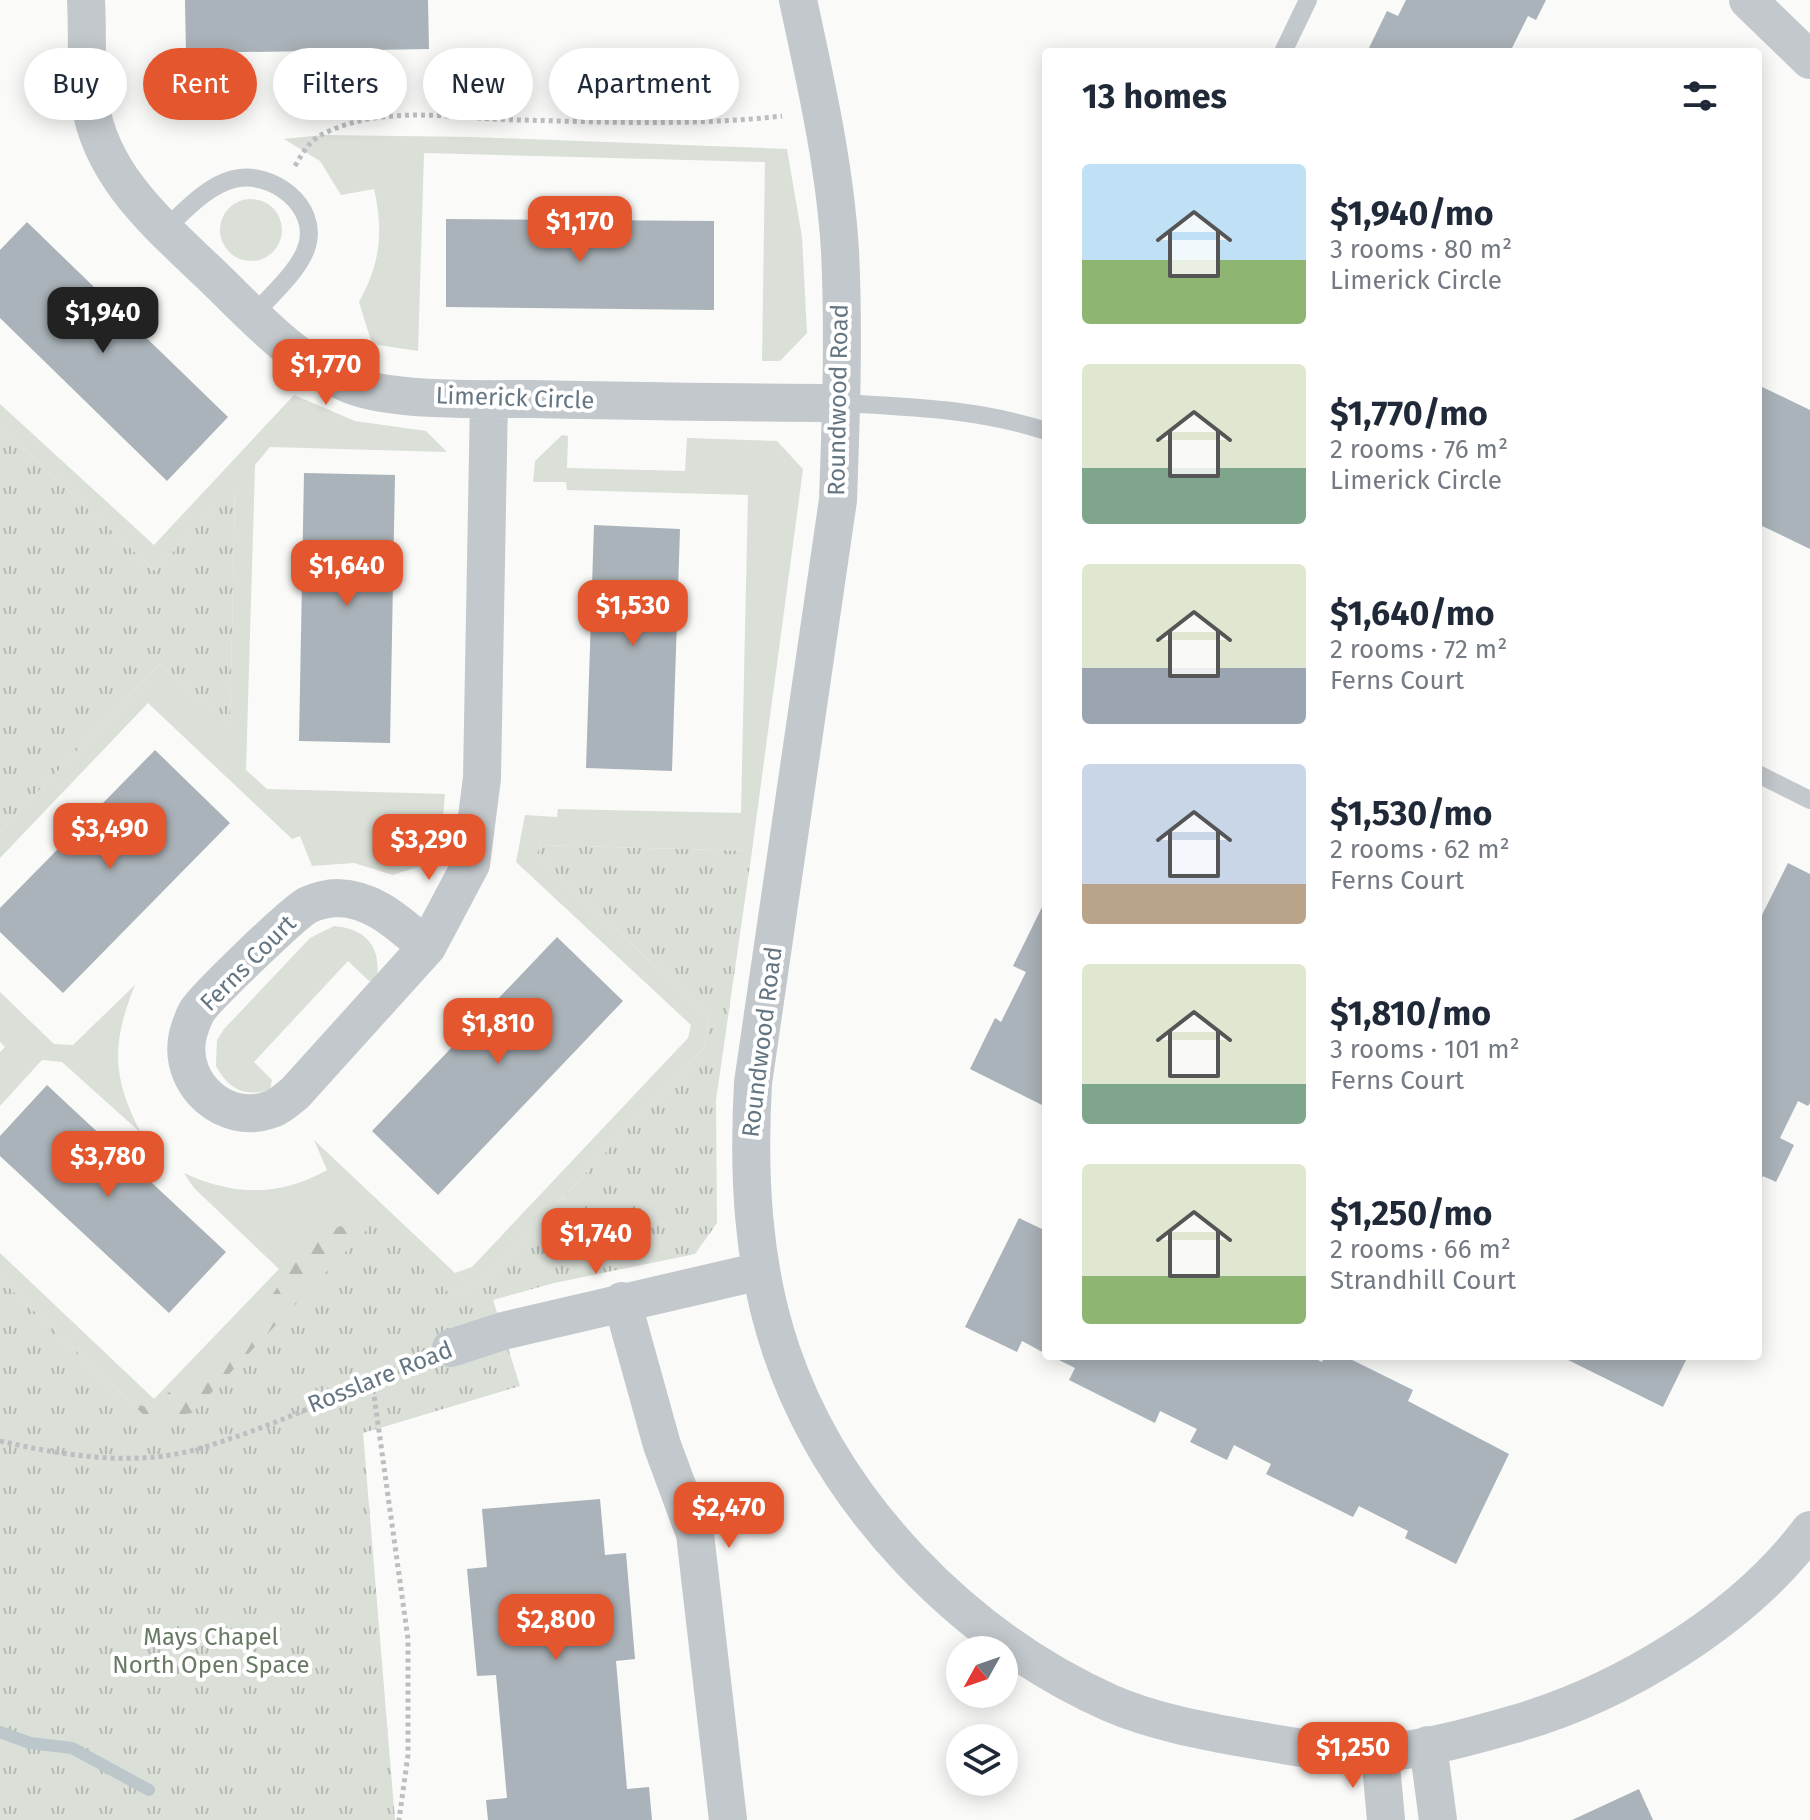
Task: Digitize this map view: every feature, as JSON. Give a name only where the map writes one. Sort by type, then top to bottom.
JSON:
[{"type":"street","name":"Limerick Circle","points":[[86,0],[90,103],[100,141],[114,170],[134,198],[164,230],[254,315],[300,356],[354,386],[399,393],[489,399],[841,403]]},
{"type":"street","name":"Roundwood Road","points":[[798,0],[823,116],[840,251],[838,500],[753,1083],[749,1148],[761,1271],[781,1349],[808,1416],[844,1474],[895,1542],[949,1598],[1023,1654],[1111,1704],[1203,1731],[1307,1749],[1380,1754],[1547,1715],[1620,1685],[1680,1647],[1743,1599],[1810,1530]]},
{"type":"street","points":[[1748,0],[1810,60]]},
{"type":"street","points":[[1786,0],[1810,49]]},
{"type":"street","name":"Ferns Court","points":[[427,947],[384,912],[360,900],[334,898],[307,905],[197,1011],[187,1040],[188,1065],[199,1090],[220,1107],[244,1113],[270,1110],[295,1093],[427,947],[471,864],[482,778],[489,399]]},
{"type":"street","name":"Rosslare Road","points":[[451,1348],[503,1331],[622,1301],[761,1271]]},
{"type":"street","points":[[622,1301],[662,1445],[695,1534],[728,1820]]},
{"type":"street","points":[[1428,1745],[1438,1820]]},
{"type":"street","points":[[1380,1754],[1386,1820]]},
{"type":"lane","points":[[1285,48],[1308,0]]},
{"type":"lane","points":[[164,230],[207,191],[235,179],[260,179],[283,188],[300,205],[310,226],[307,248],[254,315]]},
{"type":"lane","points":[[841,403],[1007,418],[1042,430]]},
{"type":"lane","points":[[1762,776],[1810,800]]},
{"type":"path","points":[[283,188],[308,143],[327,131],[409,114],[519,120],[744,120],[787,116]]},
{"type":"path","name":"Rosslare Road","points":[[0,1441],[80,1456],[138,1457],[192,1451],[451,1348]]},
{"type":"path","points":[[372,1381],[408,1639],[408,1755],[399,1820]]},
{"type":"green space","points":[[323,135],[472,137],[787,149],[802,237],[807,333],[780,361],[762,361],[765,162],[424,153],[418,351],[372,344],[359,302],[372,274],[378,247],[379,219],[374,189],[341,195],[320,161],[284,139]]},
{"type":"green space","points":[[245,199],[257,199],[273,208],[280,218],[280,242],[273,252],[257,261],[245,261],[225,247],[220,236],[220,224],[234,204]]},
{"type":"green space","points":[[294,395],[355,421],[426,431],[447,452],[270,447],[255,465],[246,770],[267,789],[445,794],[442,828],[432,862],[393,875],[354,863],[312,866],[300,836],[292,839],[148,703],[0,858],[0,831],[160,664],[230,728],[235,487],[155,571],[0,427],[0,404],[154,545]]},
{"type":"green space","points":[[0,427],[155,571],[235,486],[230,729],[160,664],[0,831]]},
{"type":"green space","points":[[562,435],[568,436],[567,468],[685,471],[687,438],[777,441],[803,469],[752,851],[540,845],[537,855],[709,1017],[705,1047],[481,1284],[450,1294],[192,1413],[148,1419],[0,1279],[0,1253],[154,1399],[279,1269],[194,1188],[184,1173],[239,1189],[274,1189],[291,1185],[327,1170],[314,1140],[455,1273],[472,1267],[688,1038],[691,1025],[516,862],[525,815],[557,817],[558,809],[741,813],[748,495],[567,490],[566,482],[533,482],[535,461]]},
{"type":"green space","name":"Mays Chapel North Open Space","points":[[540,845],[752,851],[716,1100],[717,1223],[695,1254],[554,1283],[493,1300],[520,1386],[363,1433],[395,1820],[0,1820],[0,1279],[148,1419],[192,1413],[374,1222],[450,1294],[481,1284],[705,1047],[709,1017],[537,855]]},
{"type":"green space","points":[[334,926],[355,931],[369,942],[377,958],[377,979],[369,981],[348,961],[254,1062],[272,1080],[270,1090],[253,1093],[238,1090],[226,1081],[216,1066],[217,1040],[310,938]]},
{"type":"green space","points":[[135,985],[122,1025],[118,1060],[124,1095],[141,1133],[62,1062],[42,1060],[0,1106],[0,1052],[5,1047],[0,1042],[0,992],[54,1044],[73,1045]]},
{"type":"green space","points":[[341,1226],[427,1284],[186,1424],[66,1426],[107,1396],[147,1407],[240,1345],[282,1280],[299,1242]]},
{"type":"building","points":[[185,0],[428,0],[429,48],[273,48],[273,52],[257,52],[257,48],[186,48]]},
{"type":"building","points":[[1406,0],[1546,0],[1536,20],[1528,16],[1512,48],[1369,48],[1387,11],[1398,16]]},
{"type":"building","points":[[446,219],[714,221],[714,310],[446,307]]},
{"type":"building","points":[[27,222],[228,417],[167,481],[0,318],[0,250]]},
{"type":"building","points":[[1762,387],[1810,410],[1810,549],[1762,526]]},
{"type":"building","points":[[304,473],[395,475],[390,743],[299,741]]},
{"type":"building","points":[[594,525],[680,529],[672,771],[586,768]]},
{"type":"building","points":[[155,750],[230,823],[63,993],[0,932],[0,908]]},
{"type":"building","points":[[1788,863],[1810,874],[1810,1103],[1808,1106],[1798,1101],[1780,1138],[1794,1145],[1776,1182],[1762,1178],[1762,915]]},
{"type":"building","points":[[1042,907],[1042,1105],[970,1069],[995,1018],[1001,1022],[1026,972],[1013,966]]},
{"type":"building","points":[[557,937],[623,1001],[438,1195],[372,1131]]},
{"type":"building","points":[[47,1085],[226,1252],[169,1313],[0,1156],[0,1136]]},
{"type":"building","points":[[1019,1218],[1042,1229],[1042,1352],[1022,1341],[1017,1352],[965,1327]]},
{"type":"building","points":[[1059,1360],[1352,1360],[1413,1390],[1408,1401],[1509,1454],[1456,1564],[1405,1538],[1408,1531],[1359,1506],[1353,1517],[1266,1474],[1271,1464],[1234,1445],[1227,1460],[1190,1442],[1197,1429],[1160,1411],[1155,1423],[1069,1380],[1075,1368]]},
{"type":"building","points":[[1568,1360],[1686,1360],[1663,1407]]},
{"type":"building","points":[[600,1499],[605,1555],[626,1553],[635,1659],[616,1661],[627,1789],[649,1787],[652,1820],[488,1820],[486,1800],[507,1798],[496,1675],[477,1676],[467,1569],[487,1567],[482,1509]]},
{"type":"building","points":[[1639,1789],[1653,1820],[1572,1820]]},
{"type":"waterway","points":[[0,1732],[30,1743],[72,1748],[149,1790]]}]
